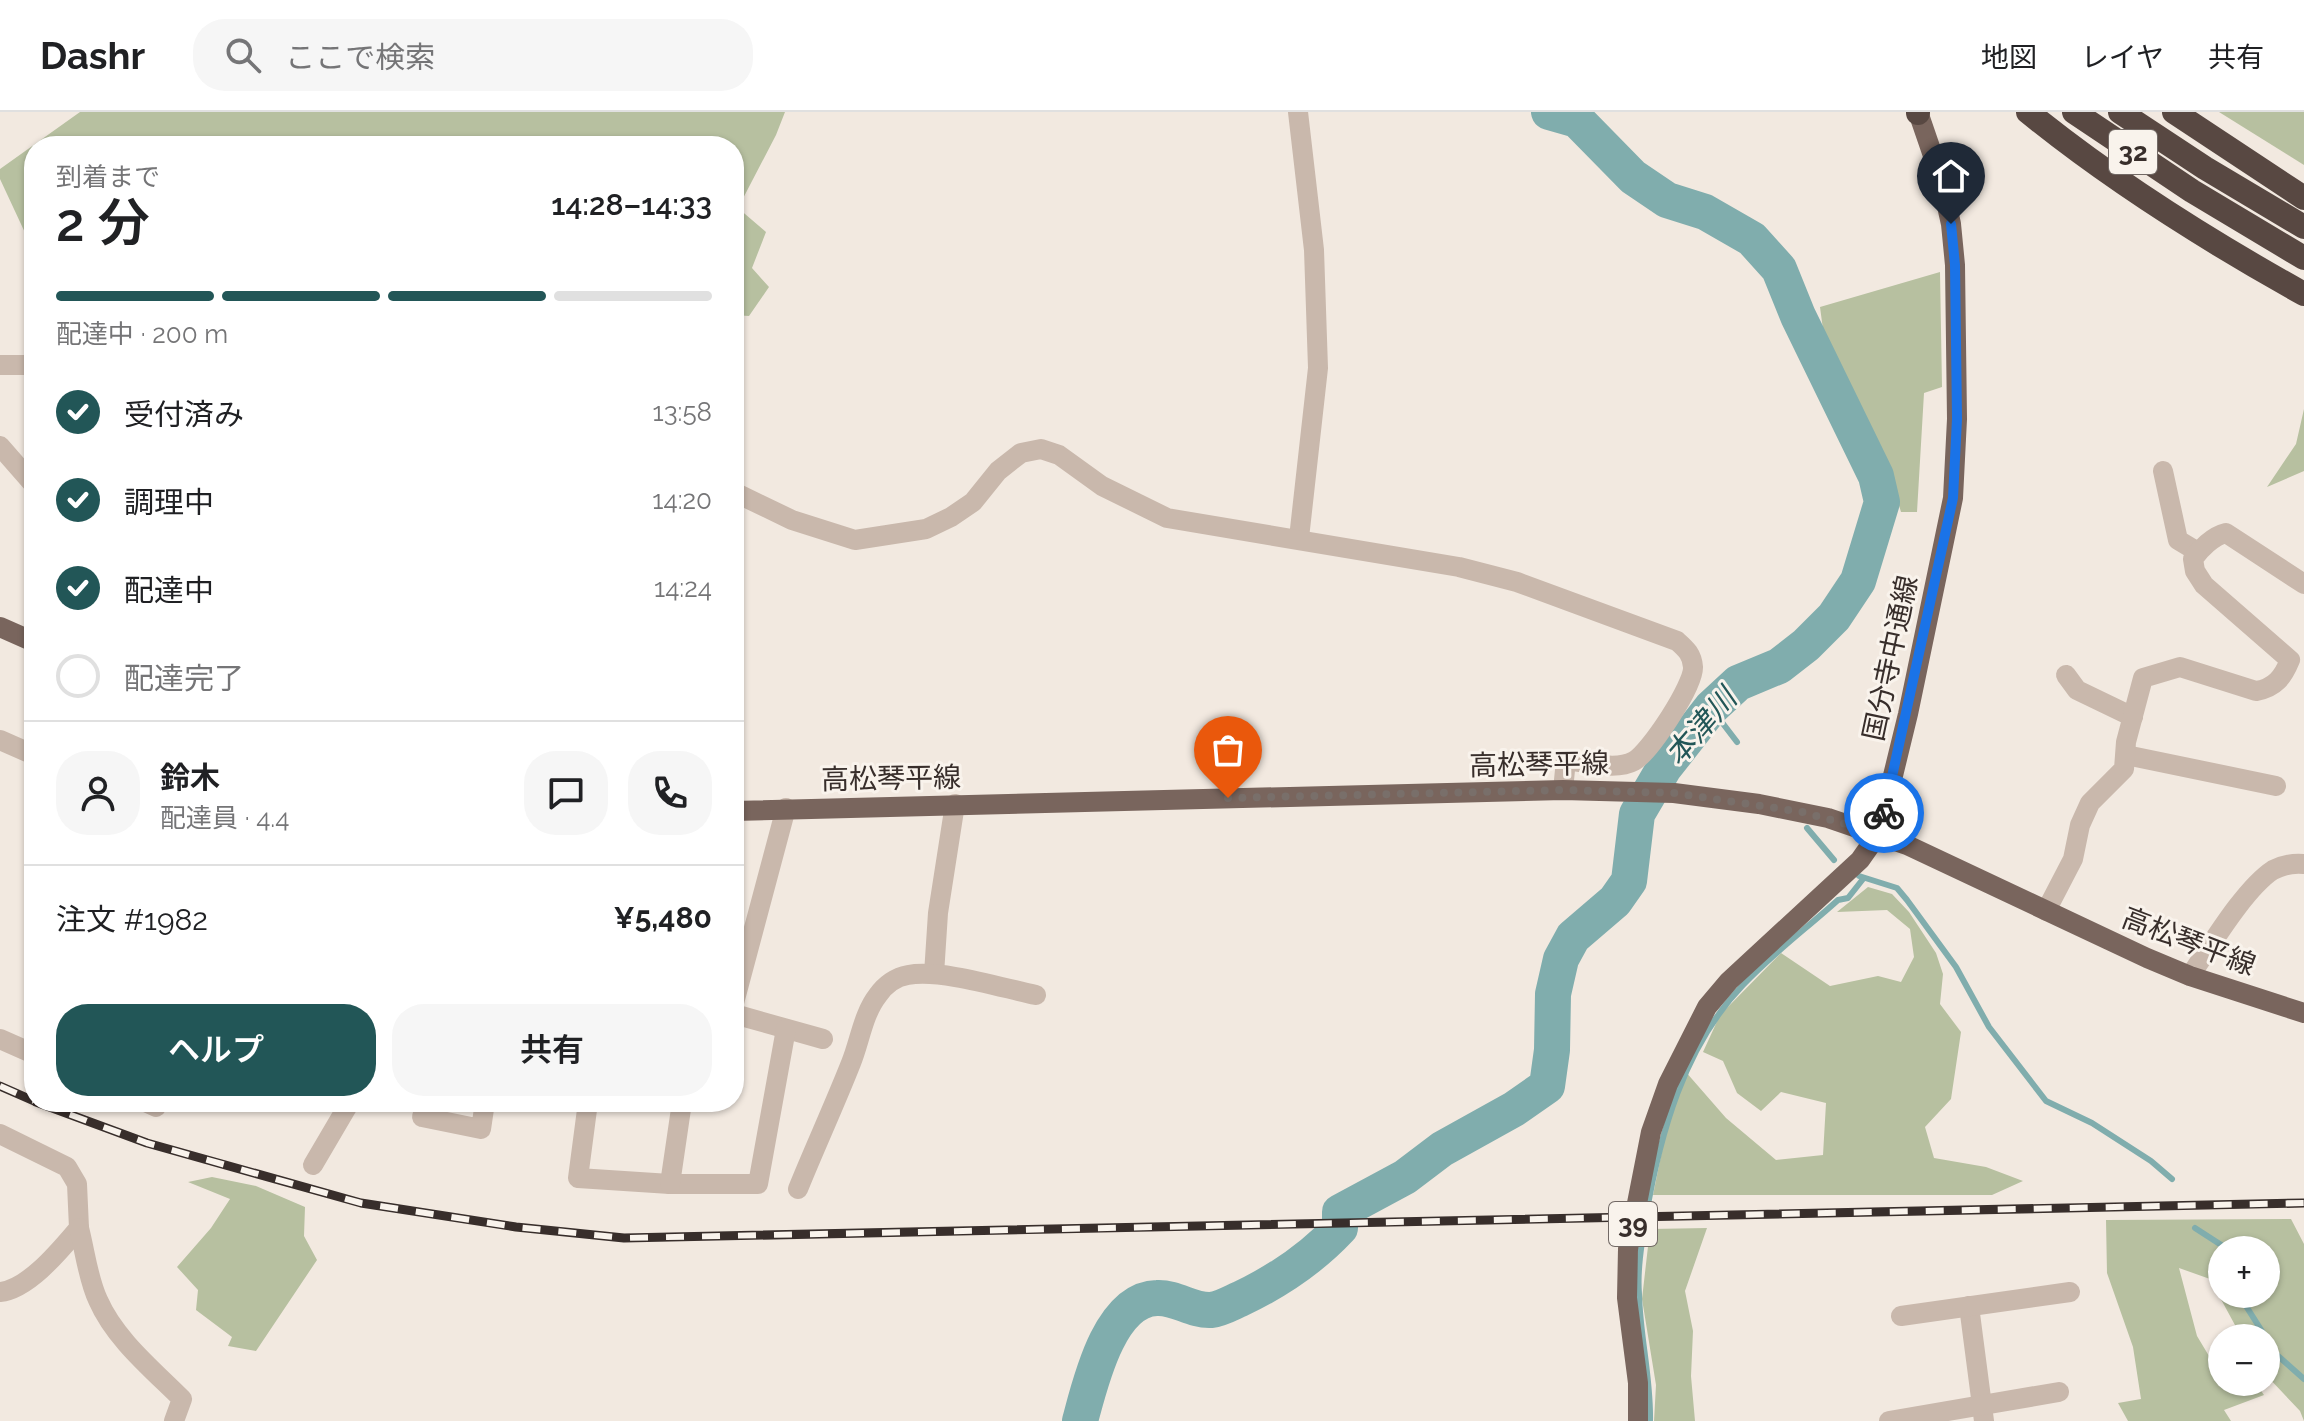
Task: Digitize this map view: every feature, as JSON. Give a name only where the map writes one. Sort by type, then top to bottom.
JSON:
[{"type":"highway","points":[[2028,112],[2133,192],[2217,246],[2304,294]]},
{"type":"highway","name":"32","points":[[2074,112],[2192,191],[2304,258]]},
{"type":"highway","name":"32","points":[[2120,112],[2205,168],[2304,227]]},
{"type":"highway","points":[[2174,112],[2304,198]]},
{"type":"main road","name":"国分寺中通線","points":[[1638,1421],[1638,1383],[1627,1298],[1628,1249],[1651,1132],[1668,1084],[1707,1007],[1729,981],[1860,860],[1879,833],[1908,714],[1953,498],[1956,451],[1955,265],[1951,224],[1941,179],[1918,112]]},
{"type":"main road","points":[[0,627],[24,638]]},
{"type":"main road","name":"高松琴平線","points":[[744,810],[1563,790],[1674,793],[1802,812],[1879,833],[2190,976],[2304,1013]]},
{"type":"street","points":[[1298,112],[1314,250],[1318,368],[1299,538]]},
{"type":"street","points":[[0,365],[24,365]]},
{"type":"street","points":[[0,446],[24,474]]},
{"type":"street","points":[[744,497],[792,520],[855,540],[926,529],[973,502],[998,471],[1021,453],[1041,449],[1059,455],[1102,486],[1167,518],[1459,567],[1517,582],[1677,641],[1689,652],[1693,669],[1689,685],[1644,753],[1632,762],[1619,765],[1566,760],[1563,790]]},
{"type":"street","points":[[2163,471],[2178,540],[2198,552]]},
{"type":"street","points":[[2046,911],[2073,859],[2080,825],[2090,803],[2122,774],[2126,742],[2143,678],[2180,667],[2256,691],[2267,689],[2282,677],[2290,660],[2204,585],[2195,571],[2193,559],[2198,552],[2226,533],[2304,584]]},
{"type":"street","points":[[2066,675],[2077,690],[2133,717]]},
{"type":"street","points":[[0,740],[24,751]]},
{"type":"street","points":[[2126,755],[2276,786]]},
{"type":"street","points":[[934,974],[938,913],[955,804]]},
{"type":"street","points":[[744,962],[786,808]]},
{"type":"street","points":[[2190,976],[2256,886],[2274,870],[2293,863],[2304,864]]},
{"type":"street","points":[[798,1189],[851,1063],[870,1007],[880,991],[894,979],[934,974],[1036,995]]},
{"type":"street","points":[[744,1017],[823,1039]]},
{"type":"street","points":[[587,1112],[578,1178],[670,1184],[758,1184],[786,1029]]},
{"type":"street","points":[[0,1039],[24,1050]]},
{"type":"street","points":[[313,1165],[344,1112]]},
{"type":"street","points":[[423,1112],[422,1117],[481,1129],[484,1112]]},
{"type":"street","points":[[670,1184],[681,1112]]},
{"type":"street","points":[[0,1134],[67,1167],[77,1184],[79,1228],[96,1297],[106,1316],[133,1349],[182,1399],[174,1421]]},
{"type":"street","points":[[0,1292],[8,1291],[42,1269],[79,1228]]},
{"type":"street","points":[[1901,1316],[2070,1292]]},
{"type":"street","points":[[1969,1306],[1983,1413]]},
{"type":"street","points":[[1889,1421],[1983,1413],[2059,1392]]},
{"type":"green space","points":[[80,112],[785,112],[744,196],[744,136],[46,136]]},
{"type":"green space","points":[[2219,112],[2304,112],[2304,165]]},
{"type":"green space","points":[[24,152],[24,231],[0,179],[0,169]]},
{"type":"green space","points":[[744,213],[766,232],[752,268],[769,287],[749,316],[744,316]]},
{"type":"green space","points":[[1940,272],[1942,387],[1924,393],[1917,512],[1901,512],[1887,465],[1826,352],[1820,307]]},
{"type":"green space","points":[[2304,409],[2304,471],[2267,487],[2296,444]]},
{"type":"green space","points":[[1868,887],[1892,894],[1909,912],[1936,953],[1943,974],[1940,1004],[1961,1032],[1951,1099],[1925,1127],[1934,1158],[1986,1167],[2023,1181],[1992,1195],[1653,1195],[1670,1112],[1685,1071],[1726,1118],[1776,1160],[1823,1155],[1826,1103],[1781,1092],[1761,1111],[1737,1093],[1723,1061],[1703,1052],[1720,1015],[1781,953],[1830,986],[1878,976],[1901,982],[1914,957],[1910,929],[1887,910],[1837,912]]},
{"type":"green space","points":[[212,1177],[256,1186],[305,1207],[304,1236],[317,1260],[256,1351],[228,1346],[232,1337],[196,1310],[198,1290],[177,1267],[211,1228],[230,1199],[188,1182]]},
{"type":"green space","points":[[2291,1219],[2304,1244],[2304,1421],[2300,1411],[2280,1390],[2280,1324],[2234,1324],[2226,1308],[2280,1308],[2280,1236],[2208,1236],[2208,1278],[2179,1268],[2197,1336],[2208,1354],[2208,1396],[2261,1396],[2224,1410],[2231,1421],[2128,1421],[2118,1403],[2141,1399],[2133,1347],[2107,1273],[2106,1220]]},
{"type":"green space","points":[[1707,1228],[1685,1291],[1693,1331],[1691,1376],[1695,1421],[1654,1421],[1656,1385],[1642,1299],[1650,1229]]},
{"type":"waterway","name":"本津川","points":[[1080,1421],[1104,1346],[1126,1312],[1140,1302],[1157,1298],[1211,1310],[1254,1292],[1281,1277],[1329,1239],[1340,1228],[1340,1212],[1405,1177],[1442,1149],[1514,1109],[1547,1086],[1552,1050],[1553,994],[1561,959],[1573,937],[1615,901],[1629,881],[1637,814],[1664,768],[1711,708],[1738,683],[1779,666],[1806,645],[1834,617],[1858,581],[1882,502],[1876,476],[1798,316],[1779,269],[1752,239],[1705,212],[1667,200],[1633,177],[1577,120],[1549,112]]},
{"type":"waterway","points":[[1711,708],[1737,742]]},
{"type":"waterway","points":[[1807,828],[1834,860]]},
{"type":"waterway","points":[[1859,876],[1897,888],[1907,900],[1956,967],[1989,1027],[2046,1101],[2092,1123],[2151,1161],[2172,1179]]},
{"type":"waterway","points":[[1650,1421],[1639,1265],[1659,1154],[1678,1093],[1690,1063],[1722,1009],[1778,952],[1838,900],[1848,898],[1863,879]]},
{"type":"waterway","points":[[2195,1228],[2208,1236]]},
{"type":"waterway","points":[[2247,1308],[2277,1355],[2304,1379]]},
{"type":"railway","points":[[0,1086],[24,1097]]},
{"type":"railway","points":[[63,1112],[147,1143],[361,1203],[516,1227],[624,1238],[2304,1203]]},
{"type":"way so far","points":[[1228,798],[1622,790],[1759,804],[1879,833],[1884,813]]},
{"type":"route","points":[[1884,813],[1953,498],[1957,419],[1955,265],[1951,224]]}]
